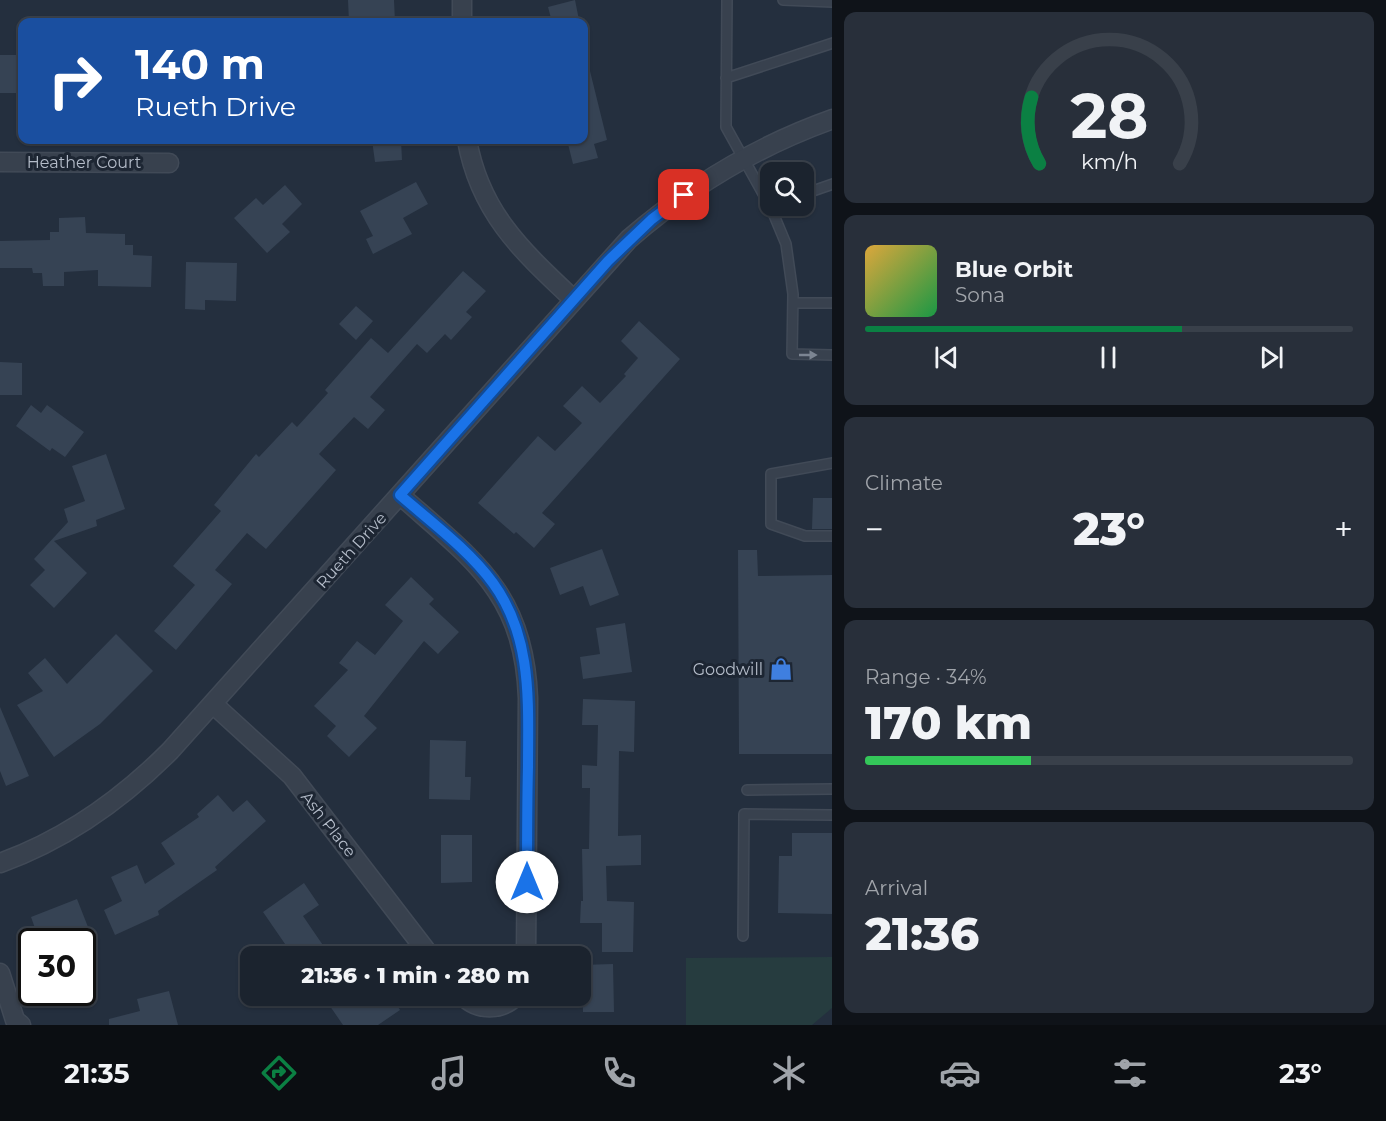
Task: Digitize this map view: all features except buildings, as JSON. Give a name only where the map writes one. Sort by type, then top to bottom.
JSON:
[{"type":"street","points":[[462,0],[462,18]]},
{"type":"street","name":"Rueth Drive","points":[[0,863],[55,838],[114,800],[153,768],[629,239],[695,187],[743,158],[784,138],[832,119]]},
{"type":"street","points":[[468,144],[479,182],[506,231],[525,254],[573,299]]},
{"type":"street","name":"Heather Court","points":[[0,162],[169,163]]},
{"type":"street","points":[[400,495],[474,562],[492,582],[516,624],[523,649],[528,698],[526,946]]},
{"type":"street","name":"Ash Place","points":[[213,704],[292,776],[423,946]]},
{"type":"street","points":[[0,973],[15,1020],[21,1025]]},
{"type":"lane","points":[[728,0],[726,127],[760,185]]},
{"type":"lane","points":[[783,0],[832,2]]},
{"type":"lane","points":[[726,78],[832,43]]},
{"type":"lane","points":[[814,190],[832,184]]},
{"type":"lane","points":[[777,216],[788,255],[794,303],[792,354],[832,355]]},
{"type":"lane","points":[[794,303],[832,303]]},
{"type":"lane","points":[[832,463],[771,474],[771,524],[805,536],[832,537]]},
{"type":"lane","points":[[747,790],[832,789]]},
{"type":"lane","points":[[743,936],[744,814],[832,815]]},
{"type":"green space","points":[[832,957],[832,1008],[812,1025],[686,1025],[686,958]]},
{"type":"place","name":"Goodwill","points":[[781,669]]},
{"type":"route","points":[[527,882],[527,674],[516,624],[492,582],[474,562],[400,495],[608,261],[652,219],[684,195]]}]
